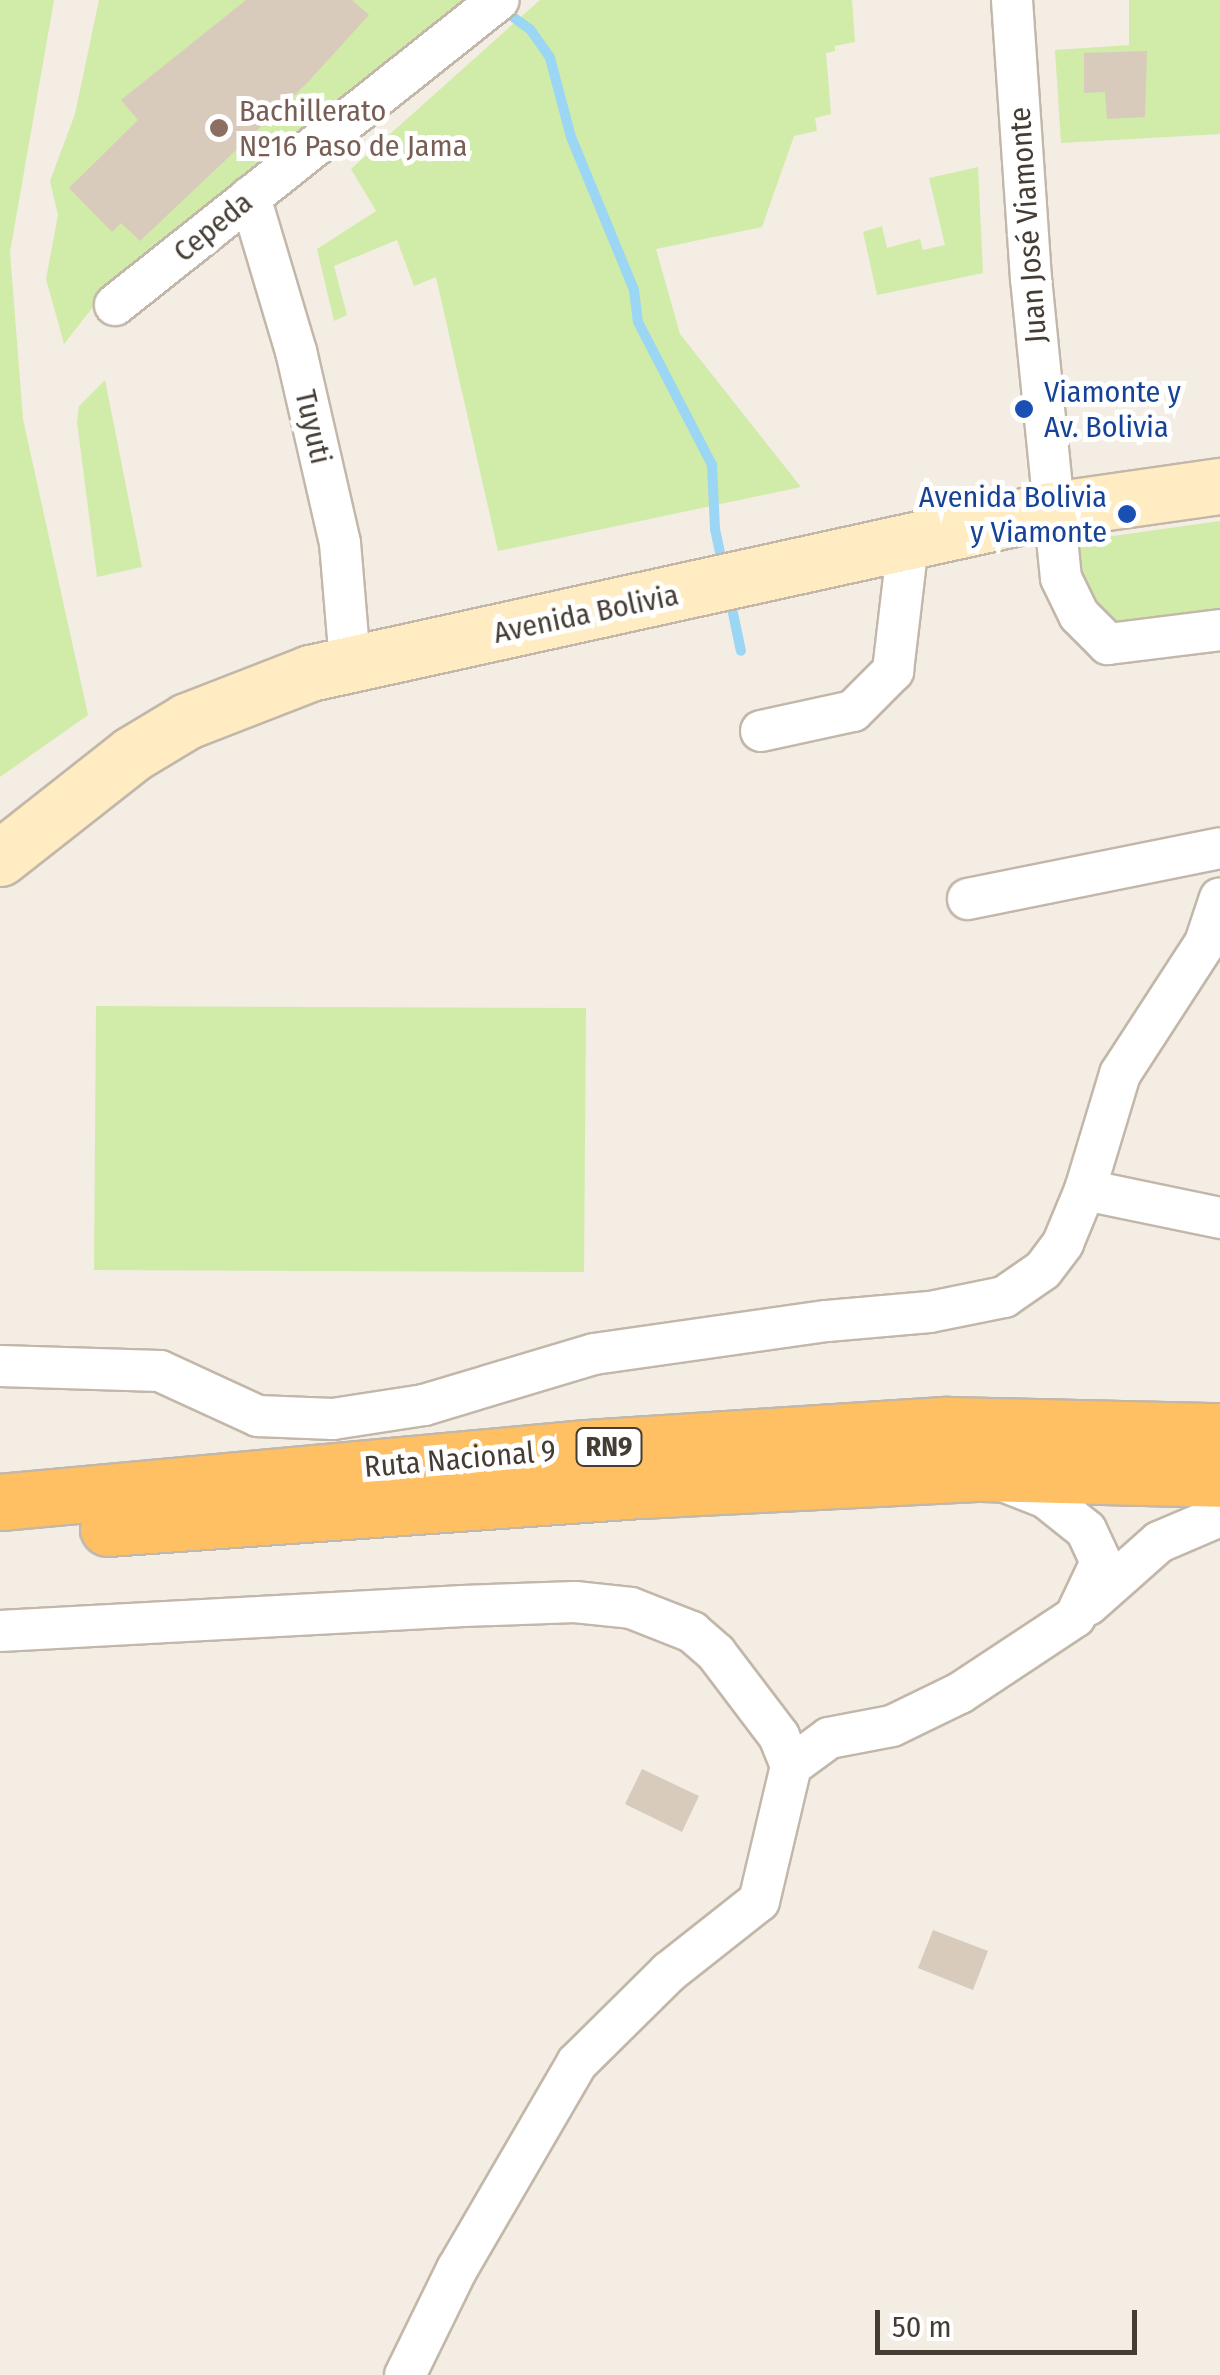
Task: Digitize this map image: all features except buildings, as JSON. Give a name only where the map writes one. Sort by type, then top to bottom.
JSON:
[{"type":"highway","name":"Ruta Nacional 9","points":[[0,1502],[568,1450],[947,1425],[1220,1430]]},
{"type":"highway","name":"Ruta Nacional 9","points":[[0,1535],[640,1490],[980,1473],[1220,1479]]},
{"type":"street","name":"Cepeda","points":[[115,305],[499,0]]},
{"type":"street","name":"Juan José Viamonte","points":[[1012,0],[1051,510],[1061,553],[1061,578],[1079,614],[1108,644],[1220,630]]},
{"type":"street","name":"Tuyuti","points":[[250,197],[296,351],[340,543],[350,662]]},
{"type":"street","name":"Avenida Bolivia","points":[[0,858],[132,754],[187,721],[254,692],[350,662],[644,603],[1051,510],[1220,486]]},
{"type":"street","points":[[760,731],[853,711],[893,671],[908,543]]},
{"type":"street","points":[[968,899],[1220,848]]},
{"type":"street","points":[[0,1366],[160,1371],[258,1416],[333,1419],[406,1408],[594,1354],[827,1321],[930,1312],[1004,1298],[1043,1270],[1063,1243],[1086,1190],[1120,1074],[1212,944],[1220,898]]},
{"type":"street","points":[[1086,1190],[1220,1218]]},
{"type":"street","points":[[980,1473],[1046,1498],[1086,1530],[1101,1562],[1074,1617]]},
{"type":"street","points":[[790,1766],[829,1738],[892,1726],[960,1693],[1074,1617],[1159,1542],[1220,1516]]},
{"type":"street","points":[[0,1631],[482,1605],[575,1602],[631,1608],[692,1632],[716,1653],[779,1736],[790,1766],[759,1900],[668,1972],[577,2063],[457,2268],[405,2375]]},
{"type":"green space","points":[[0,0],[54,0],[10,252],[23,419],[88,715],[0,777]]},
{"type":"green space","points":[[99,0],[470,0],[363,80],[111,284],[64,344],[46,279],[58,215],[50,181],[75,114]]},
{"type":"green space","points":[[540,0],[852,0],[855,42],[835,46],[835,51],[826,53],[831,114],[815,118],[817,131],[794,136],[762,227],[656,249],[680,334],[801,487],[498,551],[436,277],[414,286],[397,240],[334,266],[347,315],[334,321],[317,249],[376,211],[351,169]]},
{"type":"green space","points":[[1129,0],[1220,0],[1220,134],[1061,143],[1055,50],[1129,45]]},
{"type":"green space","points":[[978,167],[983,273],[877,295],[863,232],[882,226],[887,248],[920,239],[923,250],[945,245],[929,178]]},
{"type":"green space","points":[[105,380],[142,567],[97,577],[77,422],[79,406]]},
{"type":"green space","points":[[1220,521],[1220,621],[1117,629],[1077,588],[1077,541]]},
{"type":"green space","points":[[96,1006],[586,1008],[584,1272],[94,1270]]},
{"type":"waterway","points":[[502,9],[530,29],[550,58],[571,137],[634,290],[638,322],[712,465],[715,529],[723,567]]},
{"type":"waterway","points":[[730,599],[741,651]]},
{"type":"place","name":"Bachillerato Nº16 Paso de Jama","points":[[219,128]]},
{"type":"place","name":"Viamonte y Av. Bolivia","points":[[1024,409]]},
{"type":"place","name":"Avenida Bolivia y Viamonte","points":[[1127,514]]}]
